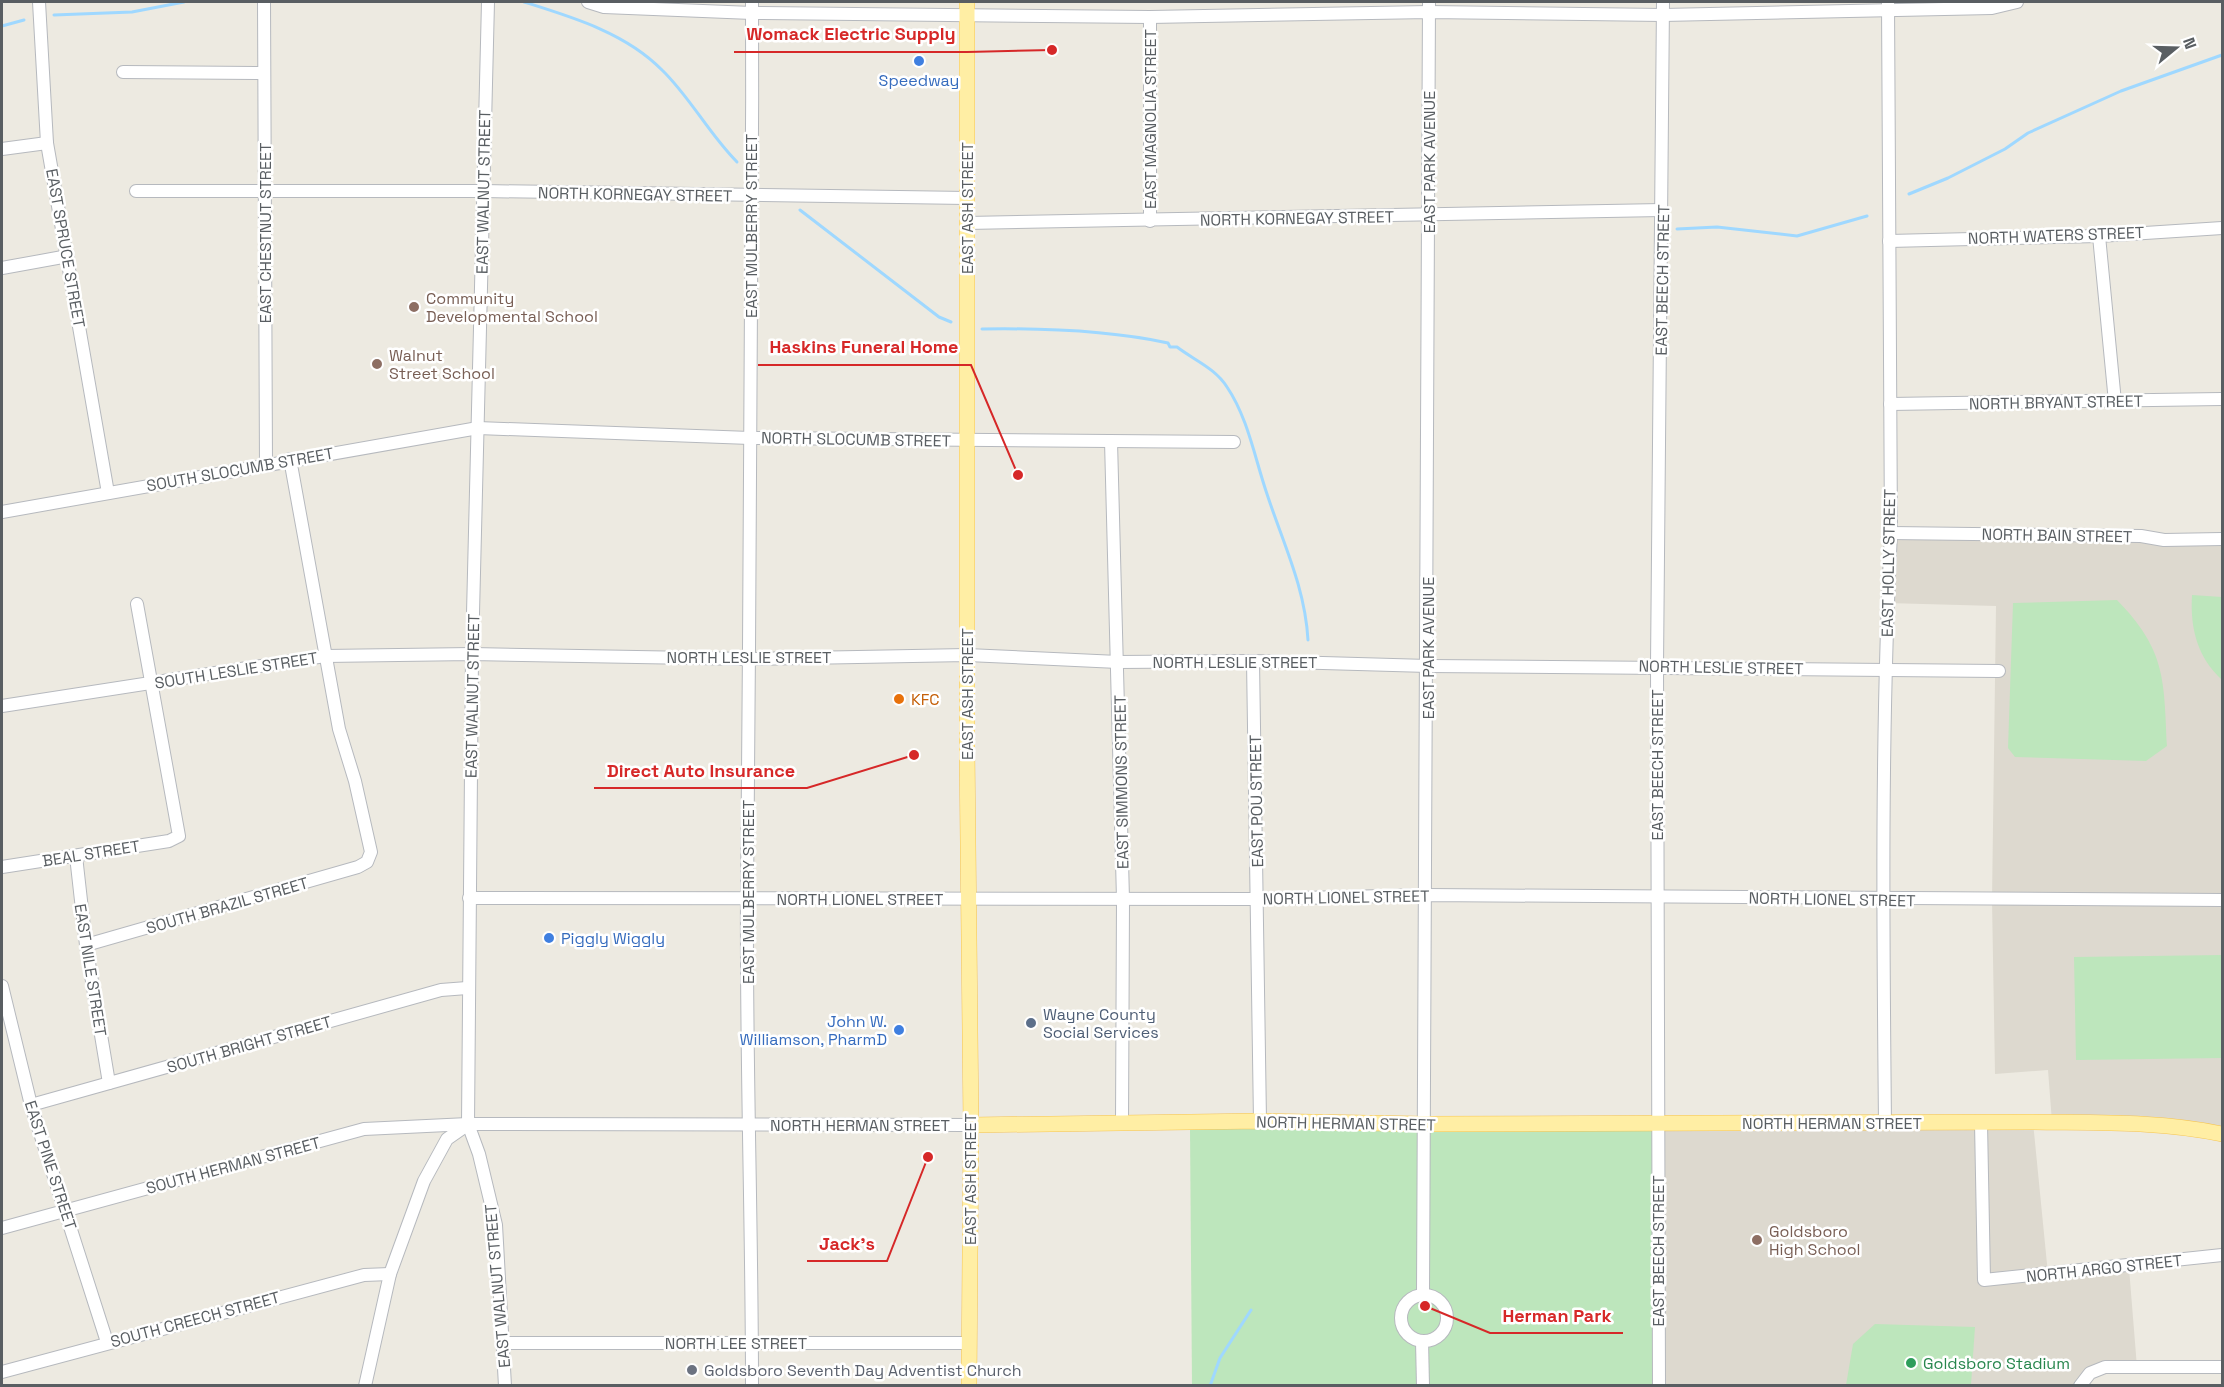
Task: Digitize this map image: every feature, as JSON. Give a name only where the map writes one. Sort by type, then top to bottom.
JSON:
[{"type":"main road","name":"EAST ASH STREET","points":[[968,7],[967,655],[971,1125],[969,1386]]},
{"type":"main road","name":"NORTH HERMAN STREET","points":[[971,1125],[1260,1122],[1425,1124],[2133,1122],[2194,1128],[2223,1134]]},
{"type":"street","name":"EAST SPRUCE STREET","points":[[39,2],[47,143],[108,493]]},
{"type":"street","name":"EAST CHESTNUT STREET","points":[[264,2],[266,465]]},
{"type":"street","name":"EAST WALNUT STREET","points":[[488,2],[472,654],[467,988],[468,1124],[479,1154],[496,1224],[505,1386]]},
{"type":"street","points":[[588,2],[604,7],[968,7],[1150,17],[1429,7],[1663,15],[1888,6],[1992,8],[2017,2]]},
{"type":"street","name":"EAST BEECH STREET","points":[[1659,1386],[1657,666],[1663,2]]},
{"type":"street","name":"EAST HOLLY STREET","points":[[1885,1124],[1883,900],[1886,669],[1891,533],[1888,6]]},
{"type":"street","name":"EAST MULBERRY STREET","points":[[752,7],[747,898],[747,1125],[752,1386]]},
{"type":"street","name":"EAST PARK AVENUE","points":[[1423,1294],[1428,666],[1429,7]]},
{"type":"street","name":"EAST MAGNOLIA STREET","points":[[1150,17],[1150,221]]},
{"type":"street","points":[[123,72],[263,73]]},
{"type":"street","points":[[2,149],[47,143]]},
{"type":"street","name":"NORTH KORNEGAY STREET","points":[[136,191],[483,191],[967,198]]},
{"type":"street","name":"NORTH KORNEGAY STREET","points":[[967,223],[1662,210]]},
{"type":"street","name":"NORTH WATERS STREET","points":[[1889,241],[2099,236],[2223,228]]},
{"type":"street","points":[[2099,236],[2115,402]]},
{"type":"street","points":[[2,268],[68,255]]},
{"type":"street","name":"NORTH BRYANT STREET","points":[[1890,404],[2223,399]]},
{"type":"street","name":"NORTH SLOCUMB STREET","points":[[478,428],[750,438],[1234,442]]},
{"type":"street","name":"SOUTH SLOCUMB STREET","points":[[2,512],[291,459],[478,428]]},
{"type":"street","name":"EAST SIMMONS STREET","points":[[1111,441],[1123,899],[1122,1124]]},
{"type":"street","points":[[291,459],[325,656]]},
{"type":"street","name":"NORTH BAIN STREET","points":[[1891,533],[2141,536],[2164,540],[2223,539]]},
{"type":"street","points":[[137,604],[153,682]]},
{"type":"street","name":"NORTH LESLIE STREET","points":[[472,654],[750,659],[967,655],[1118,662],[1253,661],[1428,666],[1657,666],[1998,671]]},
{"type":"street","name":"SOUTH LESLIE STREET","points":[[2,706],[325,656],[472,654]]},
{"type":"street","name":"SOUTH BRAZIL STREET","points":[[86,945],[358,867],[367,862],[371,852],[355,781],[339,729],[325,656]]},
{"type":"street","name":"EAST POU STREET","points":[[1253,661],[1260,1122]]},
{"type":"street","name":"BEAL STREET","points":[[2,867],[169,841],[179,836],[153,682]]},
{"type":"street","name":"EAST NILE STREET","points":[[75,856],[86,945],[109,1083]]},
{"type":"street","name":"NORTH LIONEL STREET","points":[[469,898],[1258,899],[1426,895],[1883,900],[2223,900]]},
{"type":"street","name":"EAST PINE STREET","points":[[2,986],[6,1029],[66,1210],[106,1342]]},
{"type":"street","name":"SOUTH BRIGHT STREET","points":[[31,1105],[441,990],[467,988]]},
{"type":"street","name":"NORTH ARGO STREET","points":[[1982,1123],[1984,1280],[2223,1255]]},
{"type":"street","points":[[365,1386],[390,1274],[423,1181],[447,1139],[468,1124]]},
{"type":"street","name":"NORTH HERMAN STREET","points":[[468,1124],[971,1125]]},
{"type":"street","name":"SOUTH HERMAN STREET","points":[[2,1228],[364,1130],[468,1124]]},
{"type":"street","name":"SOUTH CREECH STREET","points":[[2,1372],[106,1342],[364,1275],[390,1274]]},
{"type":"street","points":[[1423,1294],[1441,1302],[1447,1319],[1438,1336],[1422,1341],[1408,1334],[1401,1317],[1409,1300],[1423,1294]]},
{"type":"street","points":[[1422,1341],[1423,1386]]},
{"type":"street","name":"NORTH LEE STREET","points":[[502,1342],[969,1343]]},
{"type":"street","points":[[2080,1386],[2090,1372],[2105,1367],[2223,1367]]},
{"type":"shaded area","points":[[1891,533],[2222,538],[2222,1134],[2052,1122],[2048,1070],[1995,1074],[1992,900],[1996,606],[1887,603]]},
{"type":"shaded area","points":[[1658,1122],[2033,1122],[2048,1274],[2129,1268],[2137,1367],[2105,1367],[2080,1386],[1659,1385]]},
{"type":"green space","points":[[2192,595],[2222,597],[2222,680],[2206,662],[2197,641],[2192,619]]},
{"type":"green space","points":[[2117,600],[2133,618],[2154,651],[2163,684],[2167,746],[2146,761],[2015,757],[2008,748],[2013,603]]},
{"type":"green space","points":[[2222,955],[2222,1058],[2076,1060],[2074,957]]},
{"type":"green space","points":[[1658,1122],[1659,1385],[1192,1385],[1190,1129]]},
{"type":"green space","name":"Goldsboro Stadium","points":[[1875,1324],[1975,1327],[1971,1385],[1846,1385],[1853,1344]]},
{"type":"waterway","points":[[54,15],[132,12],[184,2]]},
{"type":"waterway","points":[[524,2],[598,28],[648,57],[672,81],[717,140],[737,162]]},
{"type":"waterway","points":[[2,26],[24,20]]},
{"type":"waterway","points":[[1909,194],[1948,178],[2005,149],[2028,133],[2121,91],[2222,55]]},
{"type":"waterway","points":[[800,210],[939,317],[951,322]]},
{"type":"waterway","points":[[1677,229],[1717,227],[1797,236],[1867,216]]},
{"type":"waterway","points":[[982,329],[1075,331],[1122,335],[1168,343],[1170,347],[1177,347],[1217,375],[1234,399],[1246,425],[1298,583],[1308,640]]},
{"type":"waterway","points":[[1210,1386],[1220,1358],[1251,1310]]},
{"type":"place","name":"Womack Electric Supply","points":[[1052,50]]},
{"type":"place","name":"Speedway","points":[[919,61]]},
{"type":"place","name":"Community Developmental School","points":[[414,307]]},
{"type":"place","name":"Walnut Street School","points":[[377,364]]},
{"type":"place","name":"Haskins Funeral Home","points":[[1018,475]]},
{"type":"place","name":"KFC","points":[[899,699]]},
{"type":"place","name":"Direct Auto Insurance","points":[[914,755]]},
{"type":"place","name":"Piggly Wiggly","points":[[549,938]]},
{"type":"place","name":"Wayne County Social Services","points":[[1031,1023]]},
{"type":"place","name":"John W. Williamson, PharmD","points":[[899,1030]]},
{"type":"place","name":"Jack's","points":[[928,1157]]},
{"type":"place","name":"Goldsboro High School","points":[[1757,1240]]},
{"type":"place","name":"Herman Park","points":[[1425,1306]]},
{"type":"place","name":"Goldsboro Stadium","points":[[1911,1363]]},
{"type":"place","name":"Goldsboro Seventh Day Adventist Church","points":[[692,1370]]}]
